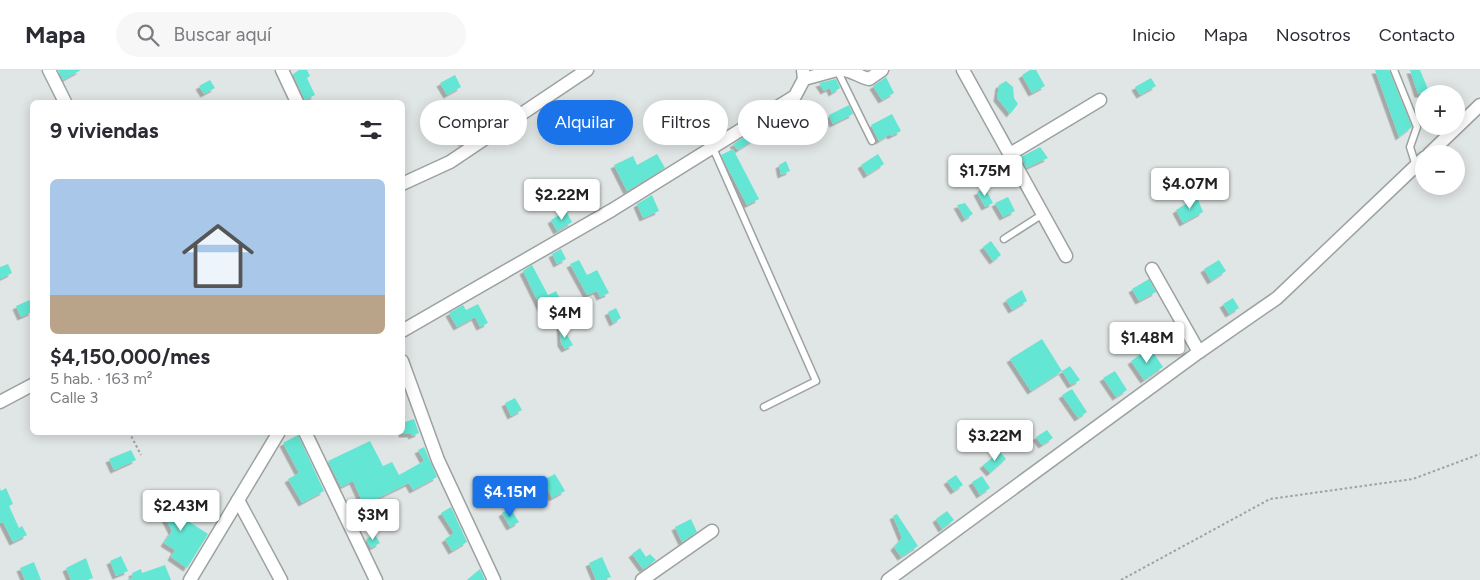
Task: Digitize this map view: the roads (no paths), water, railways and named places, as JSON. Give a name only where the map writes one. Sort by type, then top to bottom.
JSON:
[{"type":"street","points":[[49,70],[64,100]]},
{"type":"street","points":[[282,70],[296,100]]},
{"type":"street","points":[[405,183],[450,162],[587,70]]},
{"type":"street","points":[[405,330],[612,210],[796,96],[804,75],[837,70]]},
{"type":"street","points":[[842,70],[847,70],[869,79],[882,70]]},
{"type":"street","points":[[962,70],[1066,256]]},
{"type":"street","points":[[1010,154],[1100,100]]},
{"type":"street","points":[[1438,145],[1480,105]]},
{"type":"street","points":[[888,580],[1199,352],[1277,298],[1415,167]]},
{"type":"street","points":[[1152,269],[1199,352]]},
{"type":"street","points":[[405,369],[438,460],[494,580]]},
{"type":"street","points":[[0,402],[30,386]]},
{"type":"street","points":[[190,580],[277,435]]},
{"type":"street","points":[[306,435],[376,580]]},
{"type":"street","points":[[238,500],[281,580]]},
{"type":"street","points":[[642,580],[712,531]]},
{"type":"lane","points":[[837,70],[872,141]]},
{"type":"lane","points":[[1394,70],[1417,127],[1410,147],[1415,154]]},
{"type":"lane","points":[[713,148],[816,381],[764,407]]},
{"type":"lane","points":[[1004,239],[1043,214]]}]
